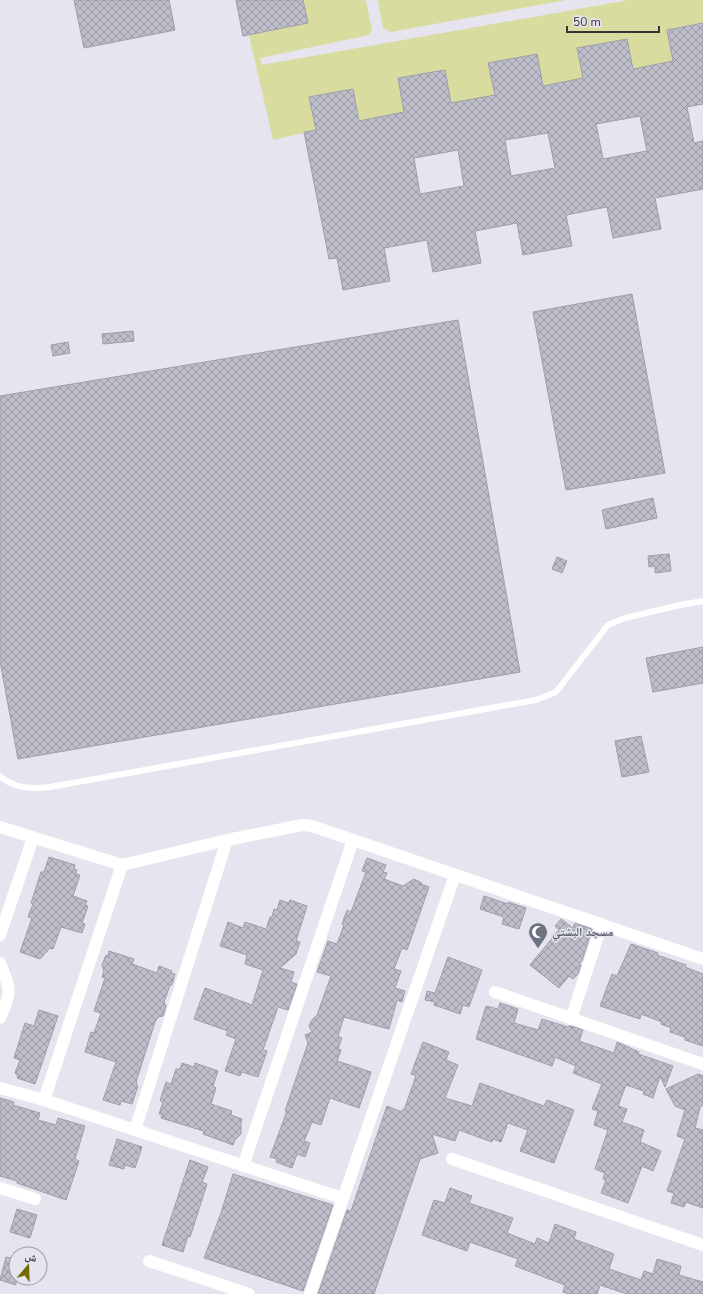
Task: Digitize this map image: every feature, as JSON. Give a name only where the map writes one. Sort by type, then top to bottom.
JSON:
[{"type":"street","points":[[0,827],[122,865],[227,840],[302,825],[312,826],[703,959]]},
{"type":"street","points":[[0,935],[33,838]]},
{"type":"street","points":[[135,1130],[227,840]]},
{"type":"street","points":[[243,1166],[353,840]]},
{"type":"street","points":[[44,1100],[122,865]]},
{"type":"street","points":[[310,1294],[342,1198],[456,875]]},
{"type":"street","points":[[571,1019],[602,924]]},
{"type":"street","points":[[0,963],[8,984],[9,992],[8,1000],[0,1018]]},
{"type":"street","points":[[495,992],[703,1064]]},
{"type":"street","points":[[0,1088],[44,1100],[342,1198]]},
{"type":"street","points":[[452,1159],[703,1246]]},
{"type":"street","points":[[0,1188],[35,1199]]},
{"type":"street","points":[[149,1261],[249,1294]]},
{"type":"lane","points":[[0,776],[17,786],[33,789],[50,787],[536,700],[556,692],[608,625],[625,618],[703,601]]},
{"type":"green space","points":[[303,0],[366,0],[372,30],[369,35],[260,58],[262,65],[629,0],[703,0],[703,23],[667,30],[673,61],[633,69],[627,39],[577,48],[583,78],[543,86],[536,54],[489,63],[495,95],[451,103],[445,70],[398,78],[404,112],[359,121],[353,89],[309,97],[316,130],[273,140],[249,35],[308,23]]},
{"type":"green space","points":[[378,0],[566,0],[391,32],[383,28]]},
{"type":"building","points":[[74,0],[169,0],[175,30],[84,48]]},
{"type":"building","points":[[236,0],[303,0],[308,23],[243,36]]},
{"type":"building","points":[[703,23],[703,104],[687,107],[694,143],[703,141],[703,189],[655,198],[661,229],[613,238],[607,207],[566,215],[572,246],[523,255],[517,223],[475,231],[481,263],[433,272],[427,240],[384,248],[390,281],[343,290],[337,258],[329,259],[304,132],[316,130],[309,97],[353,89],[359,121],[404,112],[398,78],[445,70],[451,103],[495,95],[488,63],[537,54],[543,86],[583,78],[577,48],[627,39],[633,69],[673,61],[667,30]],"holes":[[[640,116],[647,151],[603,159],[596,124]],[[548,133],[555,168],[511,176],[505,140]],[[458,150],[464,186],[420,194],[414,158]]]},
{"type":"building","points":[[632,294],[665,473],[566,490],[533,312]]},
{"type":"building","points":[[458,320],[520,672],[18,759],[0,661],[0,396]]},
{"type":"building","points":[[133,331],[134,341],[103,344],[102,334]]},
{"type":"building","points":[[68,342],[70,353],[53,356],[51,345]]},
{"type":"building","points":[[653,498],[657,518],[606,529],[602,510]]},
{"type":"building","points":[[669,554],[671,571],[655,573],[655,566],[649,567],[648,556]]},
{"type":"building","points":[[557,557],[567,561],[562,573],[552,569]]},
{"type":"building","points":[[703,647],[703,683],[653,692],[646,658]]},
{"type":"building","points":[[641,736],[649,772],[622,777],[615,741]]},
{"type":"building","points":[[49,857],[75,865],[74,869],[77,870],[76,874],[80,875],[73,896],[87,901],[85,905],[88,906],[82,923],[85,924],[82,933],[61,927],[53,949],[50,948],[40,959],[20,952],[32,918],[28,917],[33,904],[31,903],[41,872],[44,872]]},
{"type":"building","points":[[367,858],[386,865],[383,872],[387,873],[384,879],[403,886],[414,879],[429,887],[407,950],[402,948],[394,969],[401,971],[395,988],[405,991],[402,1002],[397,1000],[389,1029],[344,1017],[338,1036],[342,1038],[338,1049],[341,1050],[337,1061],[371,1072],[365,1091],[359,1108],[330,1098],[321,1125],[312,1122],[304,1141],[310,1143],[305,1157],[297,1154],[292,1168],[276,1162],[277,1159],[270,1157],[287,1111],[285,1111],[308,1043],[305,1035],[312,1032],[309,1026],[311,1021],[317,1015],[331,976],[317,972],[328,941],[337,944],[344,925],[342,924],[347,910],[351,912],[366,872],[362,871]]},
{"type":"building","points":[[484,896],[526,908],[519,929],[502,924],[504,917],[480,909]]},
{"type":"building","points":[[280,900],[289,903],[290,900],[307,906],[296,941],[300,942],[296,954],[280,968],[294,972],[291,982],[297,984],[288,1010],[278,1007],[263,1050],[267,1051],[258,1077],[242,1072],[240,1076],[225,1071],[236,1039],[226,1035],[228,1031],[194,1019],[205,988],[252,1005],[263,970],[245,964],[247,955],[220,946],[228,922],[243,928],[245,922],[266,929],[274,909],[277,910]]},
{"type":"building","points":[[561,919],[573,928],[575,923],[592,929],[582,961],[579,964],[581,965],[578,974],[573,979],[569,976],[559,988],[530,965],[559,930],[555,926]]},
{"type":"building","points":[[631,944],[658,953],[657,955],[686,965],[685,967],[703,974],[703,1046],[685,1040],[685,1037],[670,1032],[671,1028],[661,1024],[662,1022],[641,1014],[640,1019],[600,1006],[612,974],[617,976]]},
{"type":"building","points":[[109,951],[134,959],[132,964],[157,973],[159,966],[172,971],[171,973],[175,974],[172,985],[170,985],[164,1002],[166,1006],[163,1016],[158,1017],[155,1022],[136,1082],[136,1085],[138,1086],[132,1104],[121,1101],[120,1105],[103,1100],[116,1062],[85,1052],[91,1032],[94,1033],[101,1013],[94,1011],[105,978],[102,977],[104,971],[102,965],[106,955],[108,956]]},
{"type":"building","points":[[448,957],[482,970],[469,1007],[463,1005],[460,1014],[434,1005],[435,1002],[425,1000],[427,991],[435,993]]},
{"type":"building","points":[[500,1003],[518,1009],[514,1023],[538,1030],[542,1019],[568,1027],[571,1026],[583,1030],[579,1041],[614,1053],[617,1042],[639,1052],[638,1054],[673,1066],[665,1087],[660,1076],[653,1098],[643,1094],[644,1091],[626,1085],[618,1106],[627,1109],[622,1122],[644,1130],[640,1142],[661,1151],[653,1171],[642,1166],[628,1203],[601,1193],[606,1180],[603,1179],[605,1173],[595,1169],[608,1130],[594,1125],[598,1111],[592,1109],[602,1084],[573,1073],[576,1066],[555,1057],[552,1066],[476,1039],[486,1006],[498,1009]]},
{"type":"building","points":[[39,1010],[58,1016],[35,1084],[17,1078],[18,1076],[15,1073],[20,1060],[14,1058],[25,1023],[34,1026]]},
{"type":"building","points":[[423,1042],[449,1052],[446,1060],[458,1065],[445,1098],[472,1106],[480,1083],[544,1106],[547,1100],[574,1110],[554,1163],[520,1151],[528,1130],[508,1123],[501,1142],[493,1139],[492,1142],[459,1130],[455,1141],[432,1134],[438,1153],[420,1159],[374,1294],[318,1294],[347,1210],[351,1211],[387,1106],[402,1112],[403,1109],[404,1110],[416,1076],[411,1074]]},
{"type":"building","points":[[182,1063],[194,1067],[195,1063],[218,1071],[213,1086],[216,1088],[211,1104],[232,1111],[231,1115],[242,1119],[241,1134],[235,1140],[233,1145],[203,1134],[204,1131],[161,1118],[162,1114],[159,1114],[163,1102],[160,1101],[166,1082],[171,1084],[176,1069],[180,1069]]},
{"type":"building","points":[[698,1074],[703,1076],[703,1105],[700,1107],[695,1128],[703,1130],[703,1208],[686,1202],[684,1207],[671,1203],[674,1193],[667,1191],[685,1139],[677,1136],[685,1110],[675,1106],[666,1089]]},
{"type":"building","points":[[0,1098],[14,1102],[13,1105],[40,1113],[38,1120],[56,1125],[58,1118],[85,1126],[75,1159],[79,1161],[66,1200],[0,1176]]},
{"type":"building","points":[[117,1139],[142,1147],[135,1168],[125,1165],[124,1169],[109,1165]]},
{"type":"building","points":[[190,1160],[208,1167],[202,1182],[207,1184],[190,1237],[188,1236],[183,1252],[162,1245]]},
{"type":"building","points":[[233,1174],[333,1205],[303,1291],[204,1258],[221,1213]]},
{"type":"building","points":[[450,1188],[472,1196],[469,1203],[513,1218],[507,1233],[535,1244],[537,1238],[549,1243],[555,1224],[576,1232],[574,1239],[614,1254],[609,1269],[641,1280],[644,1271],[653,1274],[657,1259],[681,1266],[679,1275],[703,1282],[703,1294],[627,1294],[600,1285],[597,1294],[569,1294],[563,1292],[565,1285],[515,1266],[518,1259],[470,1242],[467,1251],[422,1235],[434,1200],[445,1203]]},
{"type":"building","points":[[17,1209],[37,1215],[30,1238],[10,1232]]},
{"type":"building","points":[[6,1257],[8,1257],[8,1282],[0,1280]]},
{"type":"place","name":"مسجد البشتي","points":[[538,949]]}]
